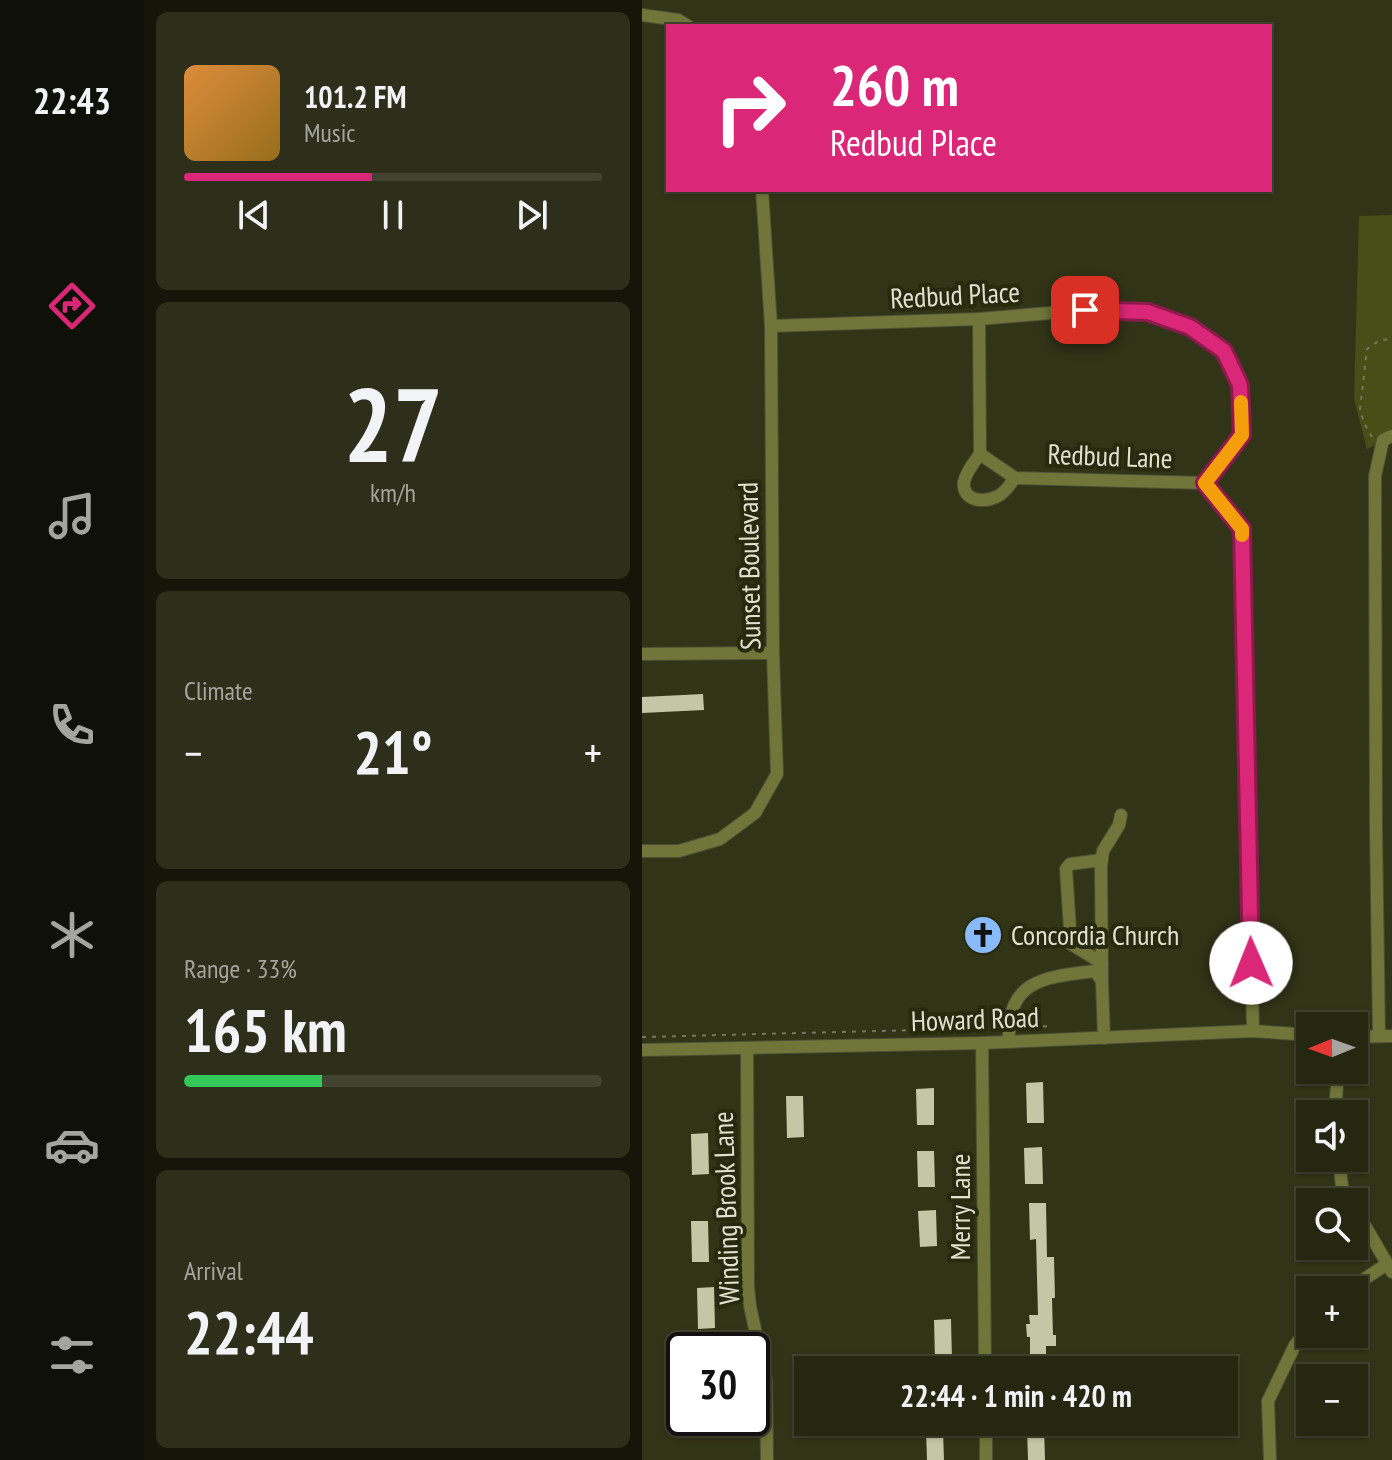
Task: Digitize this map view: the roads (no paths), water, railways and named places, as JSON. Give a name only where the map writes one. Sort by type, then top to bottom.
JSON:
[{"type":"street","points":[[642,15],[678,20],[685,24]]},
{"type":"street","name":"Sunset Boulevard","points":[[642,851],[679,851],[720,839],[755,813],[777,774],[771,326],[762,192]]},
{"type":"street","name":"Redbud Place","points":[[771,326],[979,319],[1085,310],[1148,312],[1190,327],[1224,351],[1240,385],[1242,435],[1205,483]]},
{"type":"street","points":[[979,319],[980,454],[964,483],[965,491],[973,499],[983,501],[1000,495],[1015,478]]},
{"type":"street","points":[[1386,1036],[1376,891],[1375,476],[1387,441]]},
{"type":"street","name":"Redbud Lane","points":[[980,454],[1015,478],[1205,483],[1242,529],[1253,1031]]},
{"type":"street","points":[[642,654],[773,653]]},
{"type":"street","points":[[1104,1038],[1102,860],[1103,851],[1119,825],[1121,815]]},
{"type":"street","points":[[1102,860],[1070,864],[1066,869],[1071,944],[1102,963]]},
{"type":"street","points":[[1009,1042],[1010,1015],[1019,997],[1034,982],[1055,975],[1095,971],[1102,981]]},
{"type":"street","name":"Howard Road","points":[[642,1050],[982,1043],[1253,1031],[1296,1034]]},
{"type":"street","name":"Merry Lane","points":[[982,1043],[985,1356]]},
{"type":"street","name":"Winding Brook Lane","points":[[747,1049],[748,1287],[766,1380],[767,1460]]},
{"type":"street","points":[[1368,1230],[1390,1268],[1368,1280]]},
{"type":"street","points":[[1270,1460],[1268,1401],[1296,1344]]},
{"type":"street","points":[[986,1436],[986,1460]]},
{"type":"place","name":"Concordia Church","points":[[983,935]]}]
